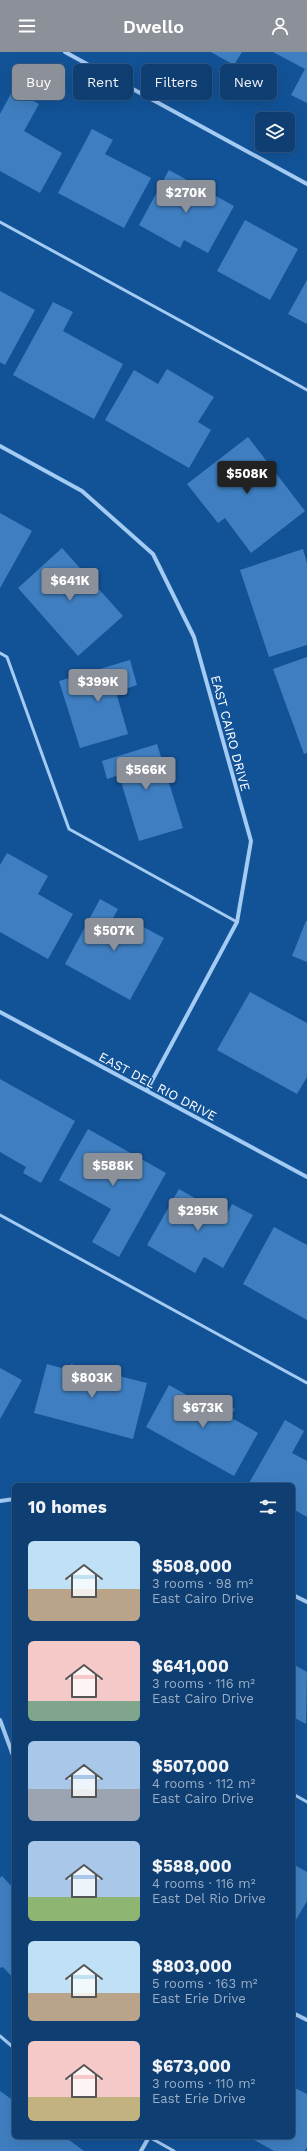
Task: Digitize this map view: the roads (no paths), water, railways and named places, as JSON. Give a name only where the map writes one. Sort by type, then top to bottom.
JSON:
[{"type":"street","points":[[65,52],[307,184]]},
{"type":"street","name":"EAST CAIRO DRIVE","points":[[0,446],[82,491],[153,554],[194,636],[251,841],[237,922],[147,1090]]},
{"type":"street","name":"EAST DEL RIO DRIVE","points":[[0,1012],[307,1177]]},
{"type":"street","points":[[0,1501],[12,1499]]},
{"type":"street","points":[[295,1596],[307,1602]]},
{"type":"street","points":[[0,1720],[12,1753]]},
{"type":"street","points":[[295,2014],[307,2020]]},
{"type":"street","points":[[142,2151],[148,2139]]},
{"type":"lane","points":[[0,222],[307,390]]},
{"type":"lane","points":[[0,653],[7,657],[69,829],[237,922]]},
{"type":"lane","points":[[0,1215],[307,1383]]},
{"type":"lane","points":[[295,1795],[307,1802]]},
{"type":"lane","points":[[0,2036],[12,2046]]},
{"type":"lane","points":[[153,2139],[174,2151]]}]
